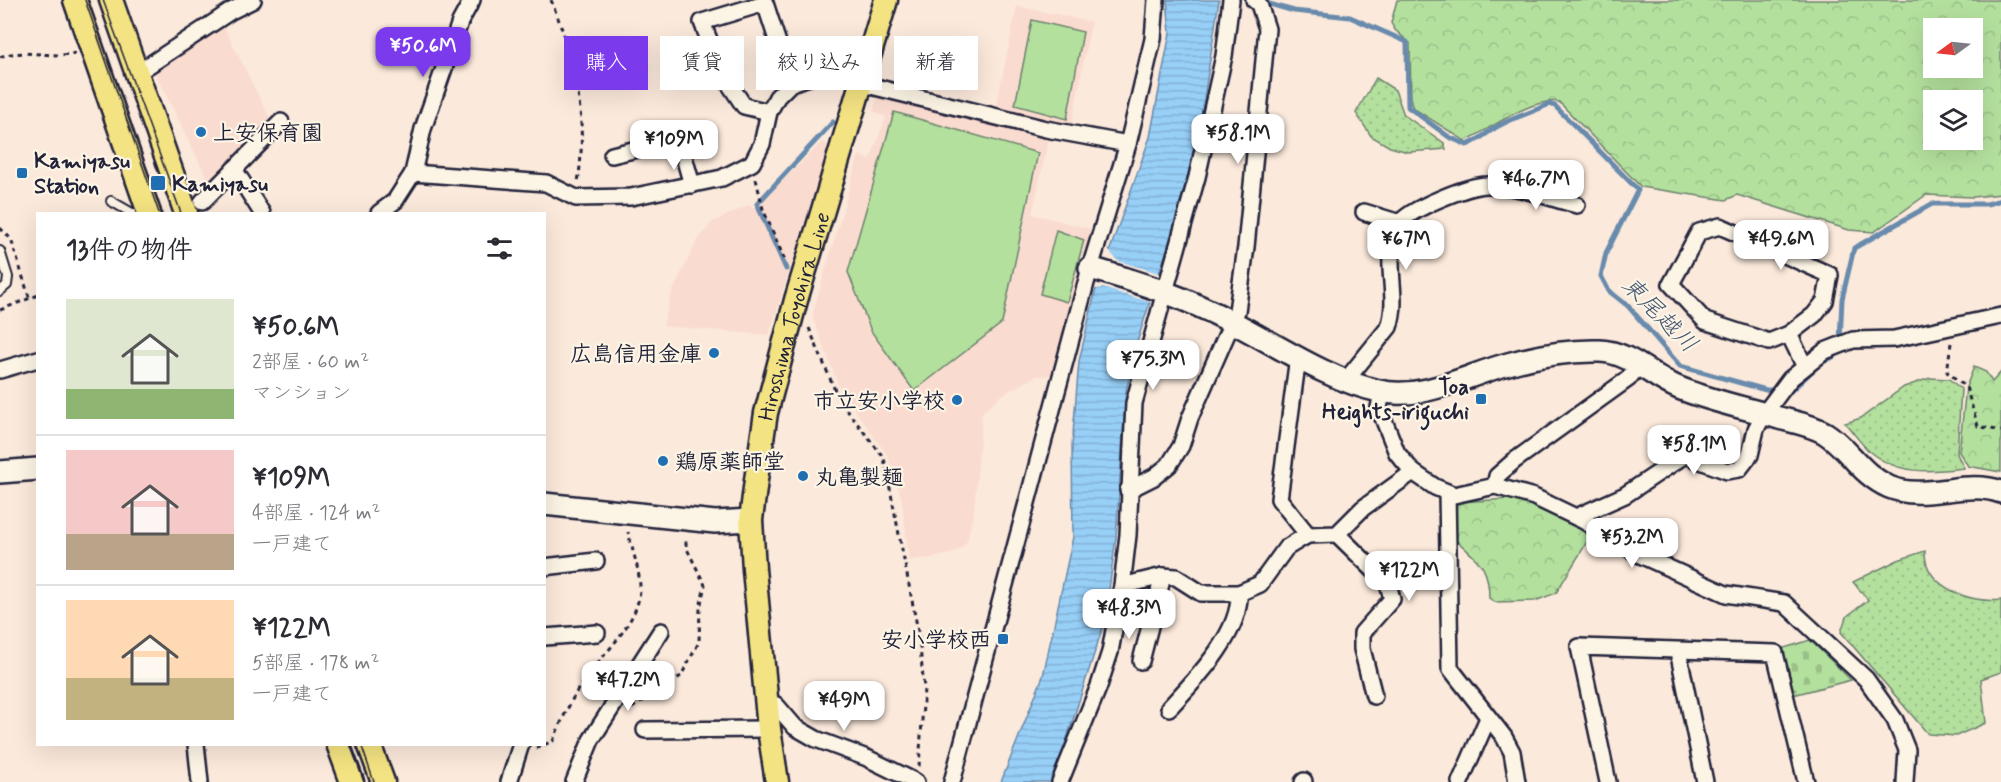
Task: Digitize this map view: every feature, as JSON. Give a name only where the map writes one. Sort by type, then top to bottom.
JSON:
[{"type":"main road","points":[[75,0],[149,212]]},
{"type":"main road","points":[[111,0],[137,73],[194,207]]},
{"type":"main road","name":"Hiroshima Toyohira Line","points":[[875,36],[886,0]]},
{"type":"main road","name":"Hiroshima Toyohira Line","points":[[777,782],[768,729],[752,520],[766,413],[796,300],[860,90]]},
{"type":"main road","points":[[339,746],[352,782]]},
{"type":"main road","points":[[370,746],[382,782]]},
{"type":"street","points":[[137,73],[231,11],[253,0]]},
{"type":"street","points":[[380,212],[395,201],[413,173],[423,129],[460,22],[472,0]]},
{"type":"street","points":[[952,782],[1097,270],[1153,39],[1156,0]]},
{"type":"street","points":[[1060,782],[1100,686],[1110,652],[1122,586],[1134,404],[1164,289],[1197,177],[1224,56],[1231,0]]},
{"type":"street","points":[[1128,490],[1154,477],[1169,465],[1233,322],[1243,279],[1267,29],[1259,4],[1254,0]]},
{"type":"street","points":[[769,112],[744,106],[722,73],[702,22],[765,3],[776,36]]},
{"type":"street","points":[[882,87],[1046,129],[1128,144]]},
{"type":"street","points":[[413,173],[546,183],[576,198],[631,197],[692,185],[722,178],[752,163],[762,144],[769,112],[777,97],[784,90]]},
{"type":"street","points":[[194,207],[281,122]]},
{"type":"street","points":[[612,155],[679,139],[692,185]]},
{"type":"street","points":[[234,169],[261,212]]},
{"type":"street","points":[[1347,380],[1389,327],[1395,295],[1389,270],[1390,254],[1400,223],[1417,210],[1485,184],[1504,186],[1577,205]]},
{"type":"street","points":[[1364,212],[1400,223]]},
{"type":"street","points":[[1720,226],[1830,275],[1825,301],[1814,315],[1789,334],[1768,342],[1705,321],[1671,285],[1699,232],[1720,226]]},
{"type":"street","points":[[1097,270],[1164,289],[1298,357],[1347,380],[1382,392],[1409,392],[1444,386],[1508,364],[1544,356],[1602,351],[1640,365],[1659,379],[1680,388],[1827,434],[1867,475],[1890,487],[1914,492],[1971,489],[2001,492]]},
{"type":"street","points":[[1576,517],[1625,495],[1685,455],[1727,471],[1739,468],[1750,455],[1756,429],[1764,414],[1804,365],[1825,351],[1853,340],[1894,339],[2001,316]]},
{"type":"street","points":[[1789,334],[1804,365]]},
{"type":"street","points":[[1298,357],[1279,499],[1308,535]]},
{"type":"street","points":[[0,370],[36,359]]},
{"type":"street","points":[[1495,486],[1497,476],[1514,460],[1628,379],[1640,365]]},
{"type":"street","points":[[1382,392],[1379,408],[1397,453],[1413,471],[1447,492],[1454,495],[1495,486],[1534,497],[1576,517],[1640,555],[1726,594],[1784,603],[1866,679],[1895,720],[1907,750],[1905,782]]},
{"type":"street","points":[[0,472],[36,469]]},
{"type":"street","points":[[1122,586],[1163,576],[1176,577],[1201,593],[1239,593],[1260,584],[1286,548],[1308,535],[1337,534],[1363,508],[1413,471]]},
{"type":"street","points":[[1447,492],[1450,668],[1504,737],[1512,752],[1516,782]]},
{"type":"street","points":[[546,504],[715,522],[752,520]]},
{"type":"street","points":[[1337,534],[1388,584],[1392,599],[1362,633],[1362,649],[1374,696]]},
{"type":"street","points":[[546,567],[596,561]]},
{"type":"street","points":[[1141,661],[1163,576]]},
{"type":"street","points":[[1169,708],[1214,660],[1240,606],[1239,593]]},
{"type":"street","points":[[574,782],[591,740],[661,631]]},
{"type":"street","points":[[546,636],[597,633]]},
{"type":"street","points":[[1608,782],[1579,647],[1775,652],[1806,782]]},
{"type":"street","points":[[1678,651],[1705,782]]},
{"type":"street","points":[[766,700],[779,708],[795,727],[806,733],[917,776]]},
{"type":"street","points":[[1460,782],[1488,718]]},
{"type":"street","points":[[645,730],[768,729]]},
{"type":"street","points":[[196,746],[200,782]]},
{"type":"street","points":[[509,782],[520,746]]},
{"type":"lane","points":[[111,201],[130,212]]},
{"type":"lane","points":[[0,251],[8,277],[7,285],[0,291]]},
{"type":"path","points":[[551,0],[565,34],[578,85],[583,151],[576,198]]},
{"type":"path","points":[[0,57],[11,52],[65,56],[92,49]]},
{"type":"path","points":[[752,163],[764,209],[789,270]]},
{"type":"path","points":[[0,228],[11,239],[30,300]]},
{"type":"path","points":[[0,310],[36,296]]},
{"type":"path","points":[[807,323],[838,400],[884,459],[920,647],[924,689],[917,776]]},
{"type":"path","points":[[1952,328],[1947,372],[1966,387],[1978,426],[2001,430]]},
{"type":"shaded area","points":[[1017,6],[1091,22],[1072,124],[996,107]]},
{"type":"shaded area","points":[[222,23],[273,125],[209,182],[153,68]]},
{"type":"shaded area","points":[[879,94],[1049,138],[1032,214],[1091,229],[1055,375],[1036,376],[999,397],[982,413],[974,511],[966,544],[954,553],[932,558],[909,560],[902,500],[888,456],[840,389],[812,316],[859,155],[870,160],[886,117],[873,111]]},
{"type":"shaded area","points":[[822,142],[829,145],[769,335],[663,326],[671,295],[696,243],[711,223],[749,205],[754,209]]},
{"type":"green space","points":[[1397,0],[2001,0],[2001,194],[1973,197],[1926,195],[1874,232],[1849,230],[1737,195],[1726,200],[1641,187],[1559,102],[1536,104],[1465,141],[1413,108],[1410,43],[1395,30],[1391,23]]},
{"type":"green space","points":[[1032,20],[1083,32],[1067,119],[1015,105]]},
{"type":"green space","points":[[1376,78],[1395,90],[1404,115],[1444,143],[1446,149],[1408,152],[1390,147],[1371,136],[1356,113]]},
{"type":"green space","points":[[894,112],[1038,153],[1002,323],[914,391],[871,331],[848,272]]},
{"type":"green space","points":[[1056,230],[1084,240],[1067,302],[1040,294]]},
{"type":"green space","points":[[1974,367],[1986,372],[1992,382],[2001,372],[2001,472],[1968,466],[1959,452],[1966,387]]},
{"type":"green space","points":[[1930,378],[1949,379],[1961,389],[1957,454],[1964,468],[1927,471],[1892,465],[1870,452],[1845,423],[1861,418],[1904,387]]},
{"type":"green space","points":[[1511,499],[1542,509],[1592,534],[1556,593],[1535,601],[1495,602],[1489,598],[1487,578],[1481,564],[1456,540],[1454,508],[1459,502]]},
{"type":"green space","points":[[1925,551],[1927,564],[1932,574],[1951,590],[1976,599],[2001,600],[2001,672],[1981,679],[1986,723],[1956,736],[1928,734],[1841,632],[1846,617],[1868,600],[1853,582],[1898,560]]},
{"type":"green space","points":[[1810,640],[1851,680],[1793,695],[1781,649]]},
{"type":"water","points":[[1167,0],[1219,0],[1199,132],[1173,231],[1138,339],[1126,391],[1116,537],[1105,620],[1053,782],[1001,782],[1043,676],[1073,537],[1072,446],[1079,361],[1096,289],[1150,137],[1170,33]]},
{"type":"pier","points":[[1108,250],[1118,261],[1162,274],[1153,303],[1103,288],[1095,289]]},
{"type":"waterway","name":"東尾越川","points":[[1259,1],[1294,11],[1350,17],[1407,42],[1408,107],[1449,137],[1467,145],[1508,121],[1549,104],[1555,106],[1638,190],[1606,253],[1601,276],[1609,291],[1628,306],[1680,366],[1766,390],[1777,390]]},
{"type":"waterway","points":[[786,269],[757,204],[833,122]]},
{"type":"waterway","name":"東尾越川","points":[[1840,341],[1842,299],[1854,248],[1932,204],[1987,204],[2001,200]]},
{"type":"waterway","name":"東尾越川","points":[[1786,390],[1792,390],[1821,363],[1835,356],[1838,349]]},
{"type":"tram line","points":[[85,0],[159,212]]},
{"type":"tram line","points":[[103,0],[181,212]]},
{"type":"tram line","points":[[351,746],[364,782]]},
{"type":"tram line","points":[[362,746],[374,782]]},
{"type":"place","name":"上安保育園","points":[[201,132]]},
{"type":"place","name":"Kamiyasu Station","points":[[22,173]]},
{"type":"place","name":"Kamiyasu","points":[[158,183]]},
{"type":"place","name":"広島信用金庫","points":[[714,353]]},
{"type":"place","name":"Toa Heights-iriguchi","points":[[1481,399]]},
{"type":"place","name":"市立安小学校","points":[[957,400]]},
{"type":"place","name":"鶏原薬師堂","points":[[663,461]]},
{"type":"place","name":"丸亀製麺","points":[[803,476]]},
{"type":"place","name":"安小学校西","points":[[1003,639]]}]
